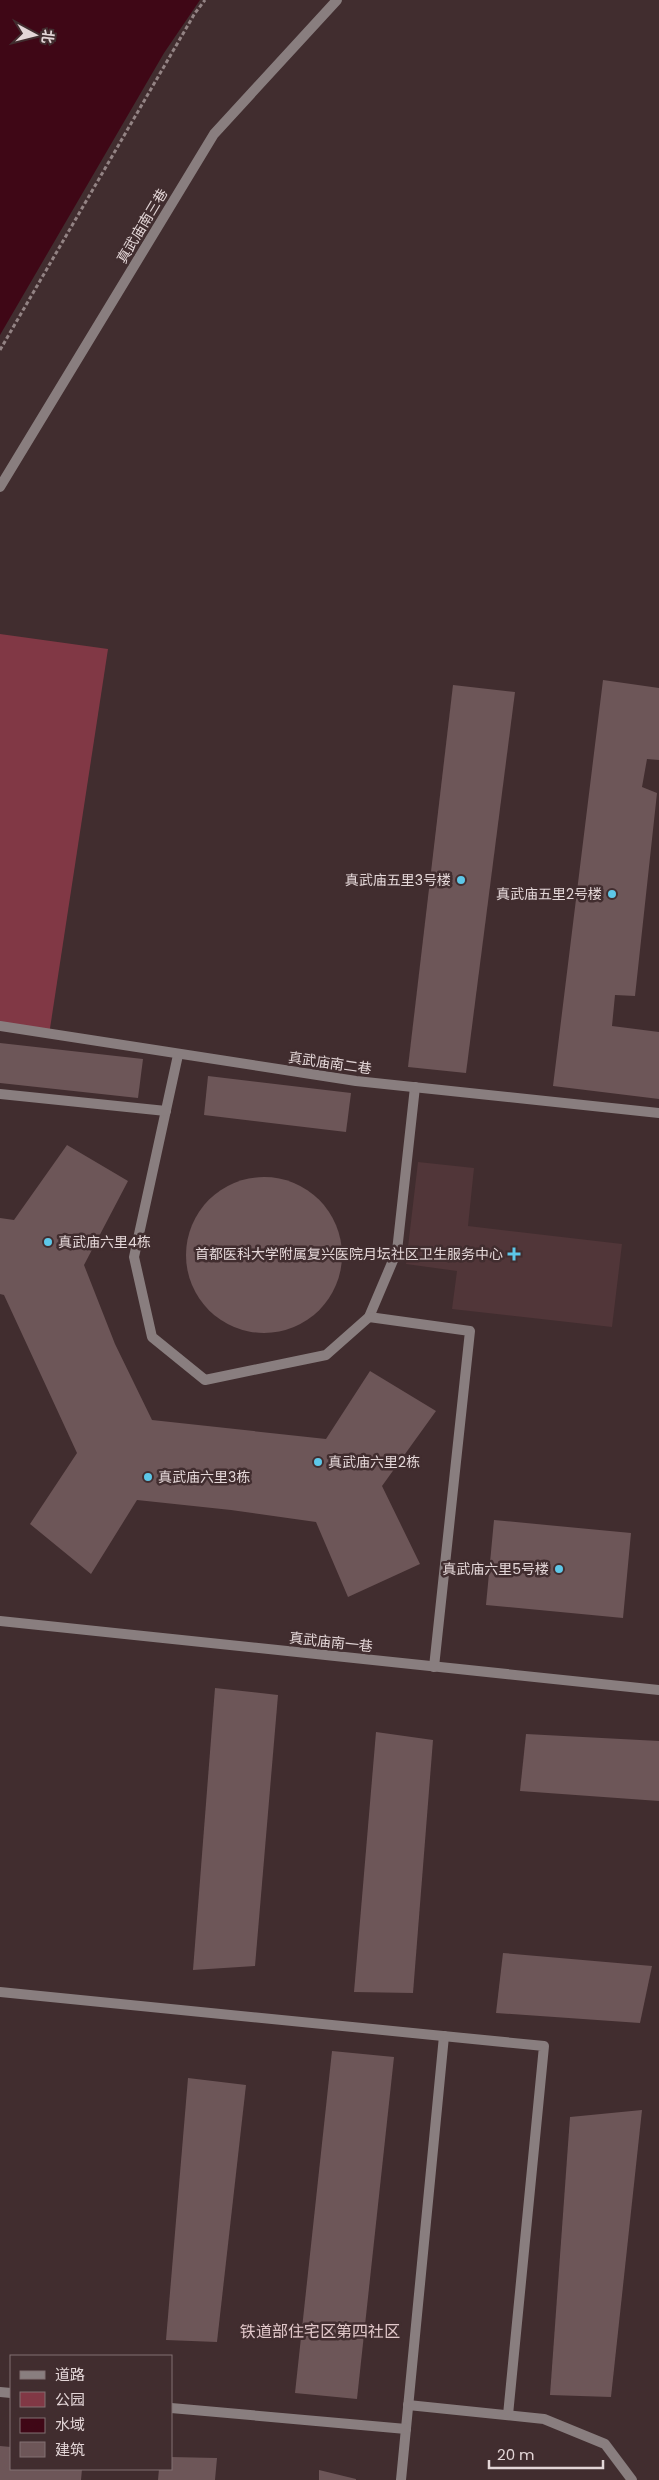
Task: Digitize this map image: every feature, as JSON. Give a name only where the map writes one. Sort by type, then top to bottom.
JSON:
[{"type":"street","name":"真武庙南三巷","points":[[0,487],[214,134],[337,0]]},
{"type":"street","name":"真武庙南二巷","points":[[0,1026],[356,1081],[659,1113]]},
{"type":"street","points":[[178,1055],[134,1257],[152,1337],[206,1380],[326,1355],[369,1316],[397,1251],[415,1087]]},
{"type":"street","points":[[0,1094],[166,1111]]},
{"type":"street","points":[[369,1316],[470,1331],[434,1667]]},
{"type":"street","name":"真武庙南一巷","points":[[0,1621],[659,1690]]},
{"type":"street","points":[[0,1992],[544,2046],[508,2415]]},
{"type":"street","points":[[401,2480],[444,2036]]},
{"type":"street","points":[[408,2405],[544,2419],[605,2444],[632,2480]]},
{"type":"street","points":[[172,2408],[406,2429]]},
{"type":"path","points":[[0,350],[190,22],[205,0]]},
{"type":"shaded area","name":"首都医科大学附属复兴医院月坛社区卫生服务中心","points":[[418,1162],[474,1168],[468,1226],[622,1244],[612,1327],[452,1309],[457,1271],[406,1264]]},
{"type":"green space","points":[[0,634],[108,649],[49,1035],[0,1026]]},
{"type":"water","points":[[0,0],[200,0],[164,53],[0,335]]},
{"type":"building","name":"真武庙五里2号楼","points":[[603,680],[659,688],[659,760],[647,759],[642,787],[657,793],[635,996],[615,995],[612,1026],[659,1032],[659,1099],[553,1086]]},
{"type":"building","name":"真武庙五里3号楼","points":[[453,685],[515,692],[466,1073],[408,1067]]},
{"type":"building","points":[[0,1043],[143,1059],[138,1098],[0,1083]]},
{"type":"building","points":[[208,1076],[351,1093],[346,1132],[204,1115]]},
{"type":"building","points":[[67,1145],[128,1181],[84,1265],[115,1344],[152,1420],[326,1439],[370,1371],[436,1411],[382,1486],[420,1564],[348,1597],[316,1522],[231,1510],[137,1500],[91,1574],[30,1524],[77,1453],[4,1295],[0,1294],[0,1218],[14,1220]]},
{"type":"building","points":[[256,1177],[272,1177],[287,1180],[301,1186],[314,1194],[325,1205],[339,1232],[342,1255],[341,1270],[333,1292],[325,1305],[314,1316],[287,1330],[272,1333],[256,1333],[241,1330],[227,1324],[214,1316],[203,1305],[189,1278],[186,1263],[186,1247],[189,1232],[195,1218],[203,1205],[214,1194],[241,1180]]},
{"type":"building","name":"真武庙六里5号楼","points":[[494,1520],[631,1533],[623,1618],[486,1605]]},
{"type":"building","points":[[215,1688],[278,1695],[255,1966],[193,1970]]},
{"type":"building","points":[[376,1732],[433,1740],[413,1993],[354,1992]]},
{"type":"building","points":[[526,1734],[659,1741],[659,1801],[520,1791]]},
{"type":"building","points":[[503,1953],[652,1966],[640,2023],[496,2013]]},
{"type":"building","points":[[332,2051],[394,2057],[357,2399],[295,2393]]},
{"type":"building","points":[[188,2078],[246,2085],[217,2342],[166,2340]]},
{"type":"building","points":[[642,2110],[611,2397],[550,2395],[570,2117]]},
{"type":"building","points":[[0,2446],[10,2447],[10,2470],[82,2470],[81,2480],[0,2480]]},
{"type":"building","points":[[172,2457],[217,2458],[215,2480],[158,2480],[159,2470],[172,2470]]},
{"type":"building","points":[[319,2470],[356,2479],[356,2480],[319,2480]]},
{"type":"place","name":"真武庙五里3号楼","points":[[461,880]]},
{"type":"place","name":"真武庙五里2号楼","points":[[612,894]]},
{"type":"place","name":"真武庙六里4栋","points":[[48,1242]]},
{"type":"place","name":"首都医科大学附属复兴医院月坛社区卫生服务中心","points":[[514,1254]]},
{"type":"place","name":"真武庙六里2栋","points":[[318,1462]]},
{"type":"place","name":"真武庙六里3栋","points":[[148,1477]]},
{"type":"place","name":"真武庙六里5号楼","points":[[559,1569]]},
{"type":"district","name":"铁道部住宅区第四社区","points":[[320,2331]]}]
